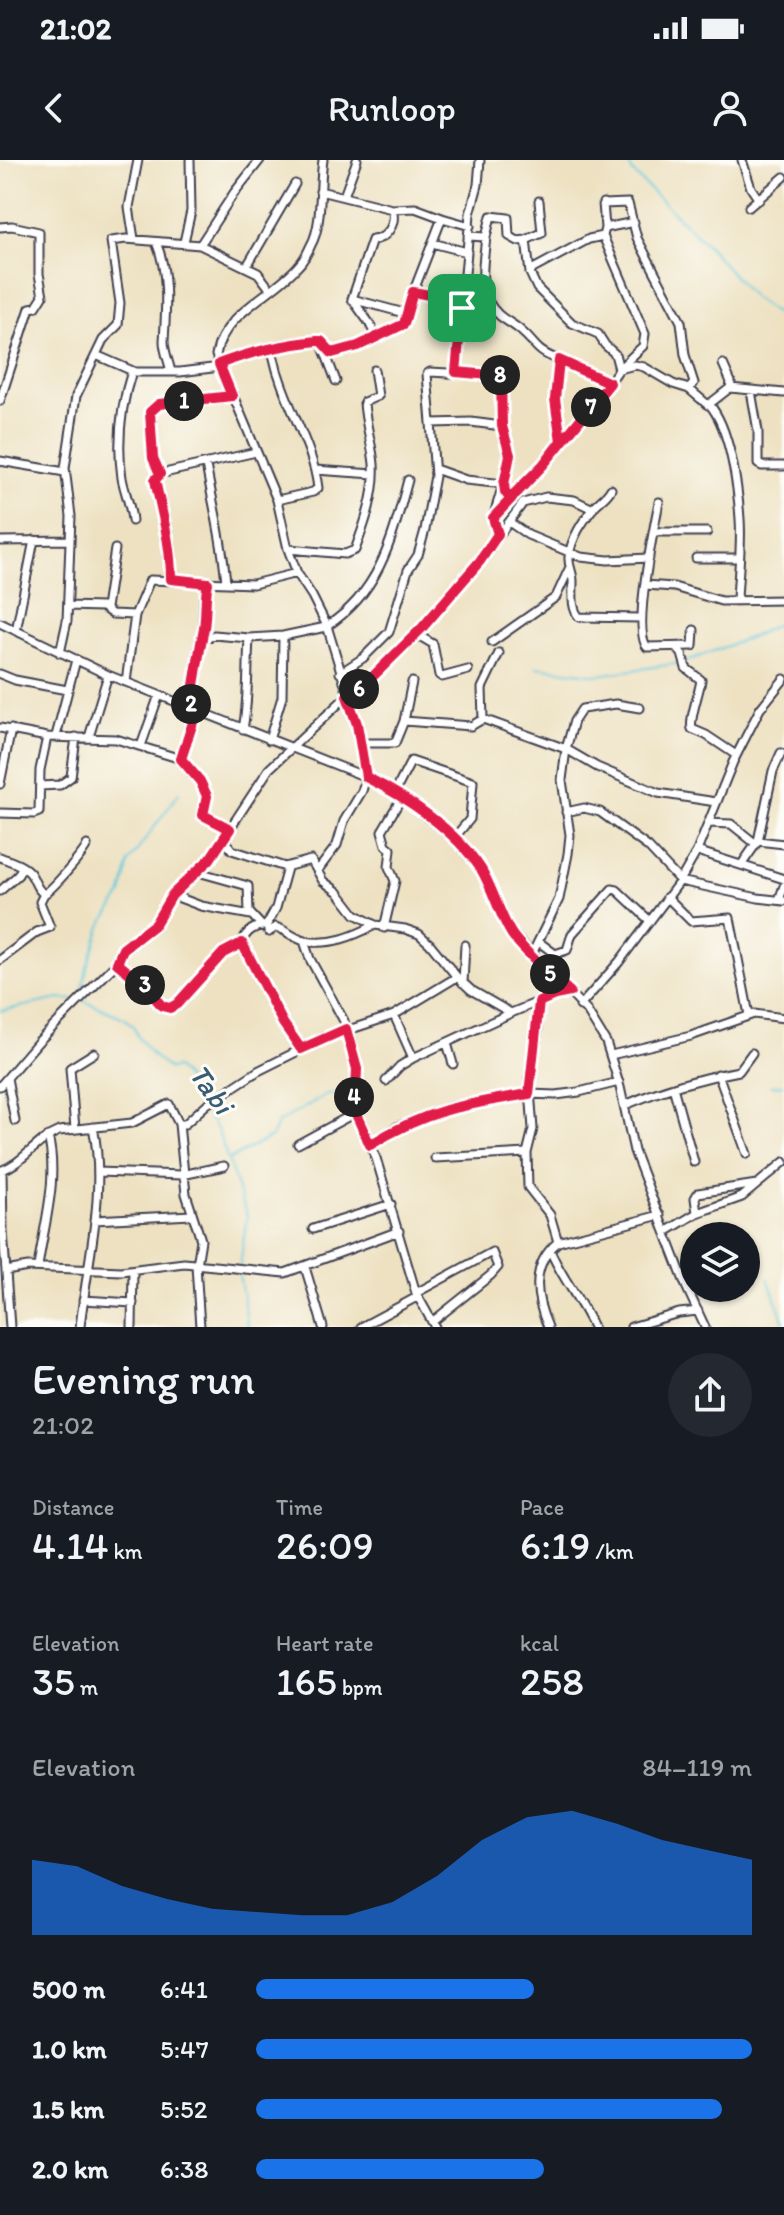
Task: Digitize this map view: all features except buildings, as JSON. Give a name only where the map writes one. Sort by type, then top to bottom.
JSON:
[{"type":"street","points":[[134,239],[129,207],[138,160]]},
{"type":"street","points":[[184,242],[191,211],[190,160]]},
{"type":"street","points":[[200,245],[260,160]]},
{"type":"street","points":[[318,870],[337,845],[344,821],[362,791],[366,777],[361,743],[326,627],[297,573],[277,500],[216,355],[225,334],[247,309],[300,265],[313,242],[318,226],[323,160]]},
{"type":"street","points":[[344,196],[357,160]]},
{"type":"street","points":[[456,372],[471,208],[478,185],[480,160]]},
{"type":"street","points":[[742,160],[751,188],[759,200]]},
{"type":"street","points":[[749,207],[784,177]]},
{"type":"street","points":[[247,266],[295,184]]},
{"type":"street","points":[[320,191],[392,209],[415,208],[470,226]]},
{"type":"street","points":[[539,201],[542,233],[526,240],[518,241],[509,236],[508,218],[491,216],[483,265],[485,299],[500,316],[530,339],[538,353],[610,383]]},
{"type":"street","points":[[493,518],[543,465],[619,369],[643,346],[646,338],[604,232],[603,202],[628,203],[637,238],[684,330],[685,355],[694,383],[689,389]]},
{"type":"street","points":[[352,299],[372,240],[382,239],[389,231],[394,215],[392,209]]},
{"type":"street","points":[[321,341],[329,352],[339,352],[404,324],[442,218]]},
{"type":"street","points":[[530,273],[589,239],[634,222]]},
{"type":"street","points":[[0,227],[12,226],[40,234],[39,274],[43,296],[36,307],[30,308],[0,401]]},
{"type":"street","points":[[468,236],[486,237]]},
{"type":"street","points":[[60,653],[68,606],[71,504],[65,472],[76,396],[106,336],[118,325],[120,303],[111,241],[134,239],[200,245],[247,266],[258,273],[270,289]]},
{"type":"street","points":[[526,240],[530,273],[537,288],[572,323],[598,334],[615,354],[619,369]]},
{"type":"street","points":[[156,242],[165,266],[167,323],[164,342],[171,372]]},
{"type":"street","points":[[432,243],[467,252]]},
{"type":"street","points":[[413,292],[463,301]]},
{"type":"street","points":[[352,299],[408,314]]},
{"type":"street","points":[[352,299],[376,337]]},
{"type":"street","points":[[96,355],[132,371],[171,372],[220,365],[270,347],[321,341]]},
{"type":"street","points":[[321,341],[336,381]]},
{"type":"street","points":[[270,347],[276,358],[278,375],[307,443],[317,490],[277,500]]},
{"type":"street","points":[[559,360],[555,399],[561,441]]},
{"type":"street","points":[[719,417],[731,382],[723,364]]},
{"type":"street","points":[[619,369],[635,365],[644,367],[673,384],[689,389],[702,402],[709,404],[719,417],[736,489],[740,521],[737,600]]},
{"type":"street","points":[[288,549],[352,553],[365,523],[374,474],[364,402],[378,396],[374,370]]},
{"type":"street","points":[[132,371],[125,392],[120,445],[125,494],[132,510],[132,521]]},
{"type":"street","points":[[340,673],[363,658],[389,632],[408,570],[424,538],[435,469],[427,374],[430,372],[501,376],[502,426],[510,455],[493,518],[498,534]]},
{"type":"street","points":[[709,404],[726,390],[784,393]]},
{"type":"street","points":[[751,391],[758,431],[758,464],[784,466]]},
{"type":"street","points":[[160,474],[153,458],[151,409],[159,404],[232,396]]},
{"type":"street","points":[[431,423],[471,422],[502,426]]},
{"type":"street","points":[[171,579],[166,524],[155,480],[160,474],[256,452]]},
{"type":"street","points":[[0,461],[65,472]]},
{"type":"street","points":[[206,465],[213,514],[224,550],[226,583]]},
{"type":"street","points":[[435,469],[466,480],[504,484]]},
{"type":"street","points":[[315,470],[374,474]]},
{"type":"street","points":[[202,638],[223,635],[249,638],[283,636],[326,627],[349,611],[369,589],[391,537],[408,480]]},
{"type":"street","points":[[504,484],[510,498]]},
{"type":"street","points":[[492,642],[556,597],[569,569],[574,537],[611,489]]},
{"type":"street","points":[[0,1086],[38,1042],[117,963],[123,949],[155,924],[172,895],[198,872],[224,839],[269,769],[347,696],[355,694],[416,634],[480,561],[523,503],[535,498],[574,500],[593,509]]},
{"type":"street","points":[[659,502],[641,618],[644,645],[682,650],[694,646],[694,630]]},
{"type":"street","points":[[509,522],[528,535],[581,557],[608,560],[649,558]]},
{"type":"street","points":[[654,532],[707,532]]},
{"type":"street","points":[[16,631],[34,540]]},
{"type":"street","points":[[0,541],[70,540]]},
{"type":"street","points":[[106,608],[115,549]]},
{"type":"street","points":[[696,558],[738,558]]},
{"type":"street","points":[[569,569],[573,575],[577,616],[641,618]]},
{"type":"street","points":[[126,682],[135,615],[150,580],[264,582],[297,573]]},
{"type":"street","points":[[181,759],[194,709],[199,641],[202,638],[208,583]]},
{"type":"street","points":[[645,585],[674,587],[710,599],[784,600]]},
{"type":"street","points":[[68,606],[106,608],[112,614],[135,615]]},
{"type":"street","points":[[0,623],[108,675],[366,777],[399,795],[454,838],[481,870],[512,933],[531,956],[570,992],[600,1031],[619,1082],[634,1151],[705,1327]]},
{"type":"street","points":[[416,634],[433,644],[439,675],[442,677],[468,670]]},
{"type":"street","points":[[269,740],[282,697],[283,636]]},
{"type":"street","points":[[243,729],[247,708],[249,638]]},
{"type":"street","points":[[682,650],[686,668],[701,680],[690,727],[736,755]]},
{"type":"street","points":[[483,719],[482,688],[499,653]]},
{"type":"street","points":[[0,813],[38,813],[40,810],[42,760],[76,660]]},
{"type":"street","points":[[0,674],[67,690]]},
{"type":"street","points":[[89,737],[108,675]]},
{"type":"street","points":[[580,1006],[619,962],[680,881],[697,851],[736,755],[760,709],[784,679]]},
{"type":"street","points":[[361,743],[395,743],[404,721],[412,682]]},
{"type":"street","points":[[774,692],[784,697]]},
{"type":"street","points":[[141,746],[159,695]]},
{"type":"street","points":[[531,956],[559,899],[564,879],[570,835],[562,780],[574,721],[582,709],[616,704],[640,708]]},
{"type":"street","points":[[483,719],[566,749],[597,767],[658,793],[716,802]]},
{"type":"street","points":[[404,721],[471,726],[483,719]]},
{"type":"street","points":[[0,728],[51,736],[116,739],[181,759],[200,781],[207,796],[203,815],[230,829]]},
{"type":"street","points":[[0,784],[11,729]]},
{"type":"street","points":[[40,786],[60,785],[71,777],[76,737]]},
{"type":"street","points":[[742,864],[757,842],[773,771],[781,753]]},
{"type":"street","points":[[384,928],[395,881],[389,867],[391,849],[381,833],[411,761],[473,782],[470,819],[454,838]]},
{"type":"street","points":[[566,812],[584,808],[600,812],[648,847],[680,881],[784,901]]},
{"type":"street","points":[[708,823],[731,824],[757,842],[784,844]]},
{"type":"street","points":[[224,839],[232,850],[287,868],[311,860],[323,881],[338,892],[355,914],[384,928],[405,929],[419,934],[460,980],[511,1013]]},
{"type":"street","points":[[0,960],[37,932],[50,927],[40,904],[44,894],[50,892],[71,864],[83,854],[87,845]]},
{"type":"street","points":[[697,851],[784,879]]},
{"type":"street","points":[[0,857],[31,873],[35,886],[44,894]]},
{"type":"street","points":[[0,891],[18,875],[22,867]]},
{"type":"street","points":[[117,963],[144,985],[162,1006],[170,1008],[223,953],[242,943],[255,927],[264,926],[276,908],[287,868]]},
{"type":"street","points":[[198,872],[248,886],[251,915],[269,932],[276,927],[304,941],[346,938],[375,925]]},
{"type":"street","points":[[758,898],[779,900],[784,886]]},
{"type":"street","points":[[539,942],[555,954],[567,950],[572,934],[612,889],[617,890],[650,921]]},
{"type":"street","points":[[172,895],[201,906],[251,915]]},
{"type":"street","points":[[667,897],[691,921],[730,918],[749,1015]]},
{"type":"street","points":[[304,941],[346,1029],[357,1069],[353,1100],[355,1113],[391,1204],[416,1295],[434,1324],[498,1267],[492,1252],[416,1295],[365,1326]]},
{"type":"street","points":[[242,943],[283,1023],[301,1049]]},
{"type":"street","points":[[460,980],[465,945]]},
{"type":"street","points":[[179,1124],[189,1123],[207,1104],[230,1088],[301,1049],[346,1029],[394,1015],[460,980]]},
{"type":"street","points":[[386,1081],[413,1058],[511,1013],[570,992]]},
{"type":"street","points":[[539,1002],[529,1094],[533,1129],[527,1153],[528,1187],[550,1215],[558,1242]]},
{"type":"street","points":[[394,1015],[413,1058]]},
{"type":"street","points":[[611,1055],[691,1036],[749,1015],[784,1018]]},
{"type":"street","points":[[447,1043],[453,1064]]},
{"type":"street","points":[[75,1129],[70,1068],[94,1053]]},
{"type":"street","points":[[625,1105],[673,1087],[742,1069],[752,1053]]},
{"type":"street","points":[[718,1074],[747,1154]]},
{"type":"street","points":[[7,1078],[15,1121]]},
{"type":"street","points":[[370,1145],[397,1127],[451,1107],[529,1094],[579,1092],[619,1082]]},
{"type":"street","points":[[673,1087],[694,1162]]},
{"type":"street","points":[[10,1327],[1,1170],[17,1164],[48,1136],[75,1129],[132,1123],[169,1104],[179,1124],[182,1175],[201,1240],[196,1265],[200,1327]]},
{"type":"street","points":[[298,1144],[355,1113]]},
{"type":"street","points":[[80,1327],[98,1172],[98,1149],[93,1127]]},
{"type":"street","points":[[38,1267],[53,1178],[53,1156],[48,1136]]},
{"type":"street","points":[[435,1158],[527,1153]]},
{"type":"street","points":[[667,1231],[697,1213],[742,1197],[784,1162]]},
{"type":"street","points":[[98,1172],[182,1175],[224,1166]]},
{"type":"street","points":[[697,1213],[695,1198],[698,1193],[757,1184]]},
{"type":"street","points":[[313,1229],[391,1204]]},
{"type":"street","points":[[94,1220],[192,1215]]},
{"type":"street","points":[[548,1327],[536,1283],[543,1259],[558,1242],[660,1215]]},
{"type":"street","points":[[6,1271],[38,1267],[133,1270],[177,1263],[275,1273],[305,1267],[399,1231]]},
{"type":"street","points":[[550,1250],[593,1327]]},
{"type":"street","points":[[305,1267],[323,1327]]},
{"type":"street","points":[[132,1327],[133,1270]]},
{"type":"street","points":[[83,1300],[133,1303]]},
{"type":"street","points":[[631,1327],[679,1313],[698,1311]]},
{"type":"waterway","points":[[627,160],[633,173],[708,246],[753,298],[784,319]]},
{"type":"waterway","points":[[687,661],[784,621]]},
{"type":"waterway","points":[[536,667],[598,675],[681,663]]},
{"type":"waterway","points":[[82,994],[87,967],[102,924],[122,894],[129,862],[179,793]]},
{"type":"waterway","name":"Tabi","points":[[0,1011],[59,999],[77,1000]]},
{"type":"waterway","name":"Tabi","points":[[84,1001],[124,1018],[153,1056],[169,1069],[176,1068],[186,1078],[201,1105]]},
{"type":"waterway","points":[[770,1086],[784,1085]]},
{"type":"waterway","points":[[230,1159],[271,1137],[278,1123],[327,1094],[353,1093]]},
{"type":"waterway","name":"Tabi","points":[[205,1111],[218,1131],[247,1216],[240,1266]]},
{"type":"waterway","name":"Tabi","points":[[239,1273],[248,1327]]},
{"type":"waterway","points":[[768,1279],[784,1322]]},
{"type":"route","points":[[462,308],[456,372],[501,376],[502,426],[510,455],[504,484],[510,498],[528,481],[543,465],[561,441],[555,399],[559,360],[610,383],[543,465],[510,498],[493,518],[498,534],[480,561],[422,628],[355,694],[347,696],[357,724],[366,777],[409,802],[454,838],[473,858],[491,887],[512,933],[531,956],[570,992],[539,1002],[529,1094],[437,1111],[397,1127],[370,1145],[355,1112],[353,1100],[357,1069],[346,1029],[301,1049],[283,1023],[242,943],[223,953],[170,1008],[162,1006],[144,985],[117,963],[123,949],[155,924],[165,903],[210,859],[230,829],[203,815],[207,796],[200,781],[181,759],[197,710],[190,707],[199,663],[199,641],[204,631],[204,599],[208,583],[171,579],[166,524],[155,480],[160,474],[153,458],[150,412],[155,404],[232,396],[219,364],[238,356],[274,345],[317,341],[321,341],[332,353],[358,346],[404,324],[413,292],[463,301],[462,308]]}]
